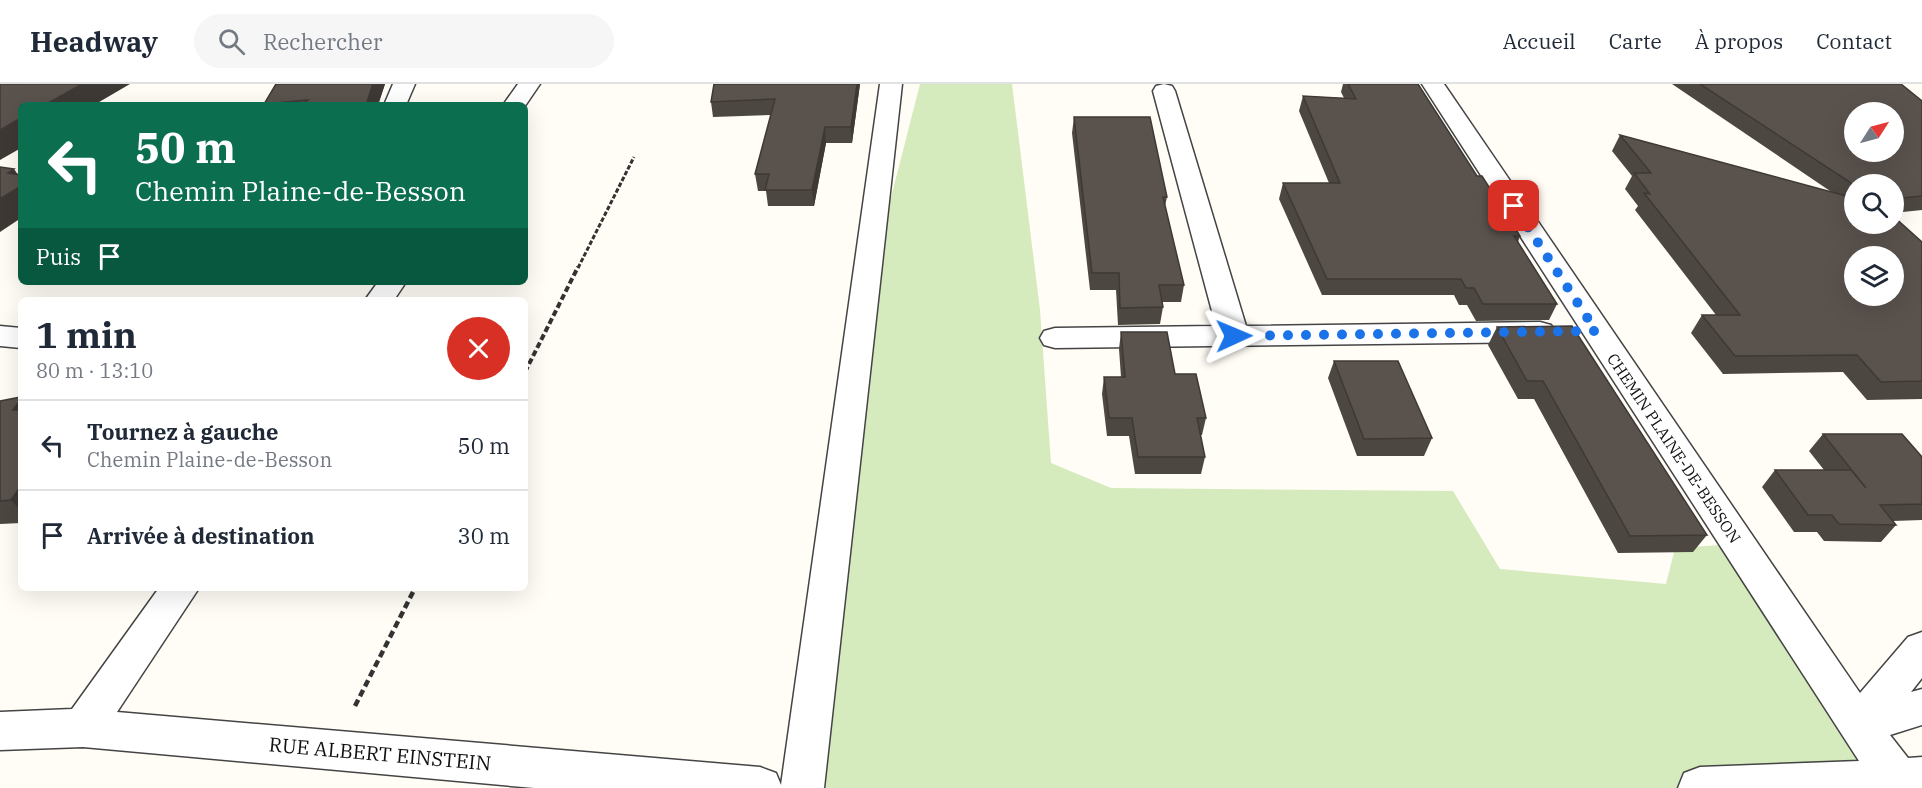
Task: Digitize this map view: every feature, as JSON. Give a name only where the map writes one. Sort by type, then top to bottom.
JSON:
[{"type":"street","points":[[396,102],[404,84]]},
{"type":"street","points":[[516,102],[529,84]]},
{"type":"street","points":[[802,788],[891,84]]},
{"type":"street","name":"CHEMIN PLAINE-DE-BESSON","points":[[1433,84],[1858,726],[1910,779]]},
{"type":"street","points":[[1164,91],[1234,336]]},
{"type":"street","points":[[1055,338],[1596,331]]},
{"type":"street","points":[[0,336],[18,338]]},
{"type":"street","points":[[83,728],[178,591]]},
{"type":"street","points":[[1858,726],[1922,650]]},
{"type":"street","points":[[1858,726],[1922,707]]},
{"type":"street","name":"RUE ALBERT EINSTEIN","points":[[0,730],[83,728],[760,788]]},
{"type":"street","points":[[1700,788],[1910,779]]},
{"type":"path","points":[[528,366],[634,157]]},
{"type":"path","points":[[333,750],[413,591]]},
{"type":"green space","points":[[920,84],[1012,84],[1040,310],[1051,463],[1111,488],[1453,491],[1500,569],[1666,584],[1675,548],[1737,544],[1898,780],[1700,788],[802,788],[863,307]]},
{"type":"building","points":[[0,84],[82,84],[50,102],[18,102],[18,120],[0,130]]},
{"type":"building","points":[[276,84],[373,84],[367,102],[306,102],[308,100],[265,102]]},
{"type":"building","points":[[714,84],[857,84],[851,127],[825,127],[812,190],[765,190],[769,174],[755,174],[775,99],[711,102]]},
{"type":"building","points":[[1348,84],[1418,84],[1477,176],[1482,176],[1520,236],[1514,236],[1557,304],[1483,304],[1474,288],[1466,288],[1461,279],[1327,279],[1283,183],[1340,183],[1303,96],[1356,99]]},
{"type":"building","points":[[1700,84],[1901,84],[1922,101],[1922,196],[1904,198],[1904,174],[1844,174],[1844,178]]},
{"type":"building","points":[[1074,117],[1150,117],[1167,197],[1163,197],[1184,285],[1159,285],[1163,307],[1120,308],[1119,273],[1092,273]]},
{"type":"building","points":[[1620,135],[1844,195],[1844,234],[1904,234],[1904,226],[1922,242],[1922,381],[1881,382],[1857,355],[1735,356],[1702,315],[1740,315],[1644,193],[1650,194],[1634,173],[1651,173]]},
{"type":"building","points":[[0,167],[14,169],[8,173],[18,175],[18,188],[0,199]]},
{"type":"building","points":[[1572,326],[1707,535],[1630,536],[1543,381],[1527,381],[1497,327]]},
{"type":"building","points":[[1121,332],[1167,332],[1175,374],[1196,374],[1206,418],[1197,418],[1205,457],[1138,457],[1132,418],[1109,418],[1104,377],[1125,377]]},
{"type":"building","points":[[1334,361],[1398,361],[1432,438],[1364,439]]},
{"type":"building","points":[[18,398],[18,403],[13,410],[18,410],[18,490],[11,500],[0,501],[0,401]]},
{"type":"building","points":[[1823,434],[1902,434],[1922,457],[1922,504],[1880,505],[1896,525],[1839,524],[1832,515],[1808,515],[1775,470],[1851,470],[1866,488]]},
{"type":"route","points":[[1234,336],[1596,331],[1514,206]]}]
